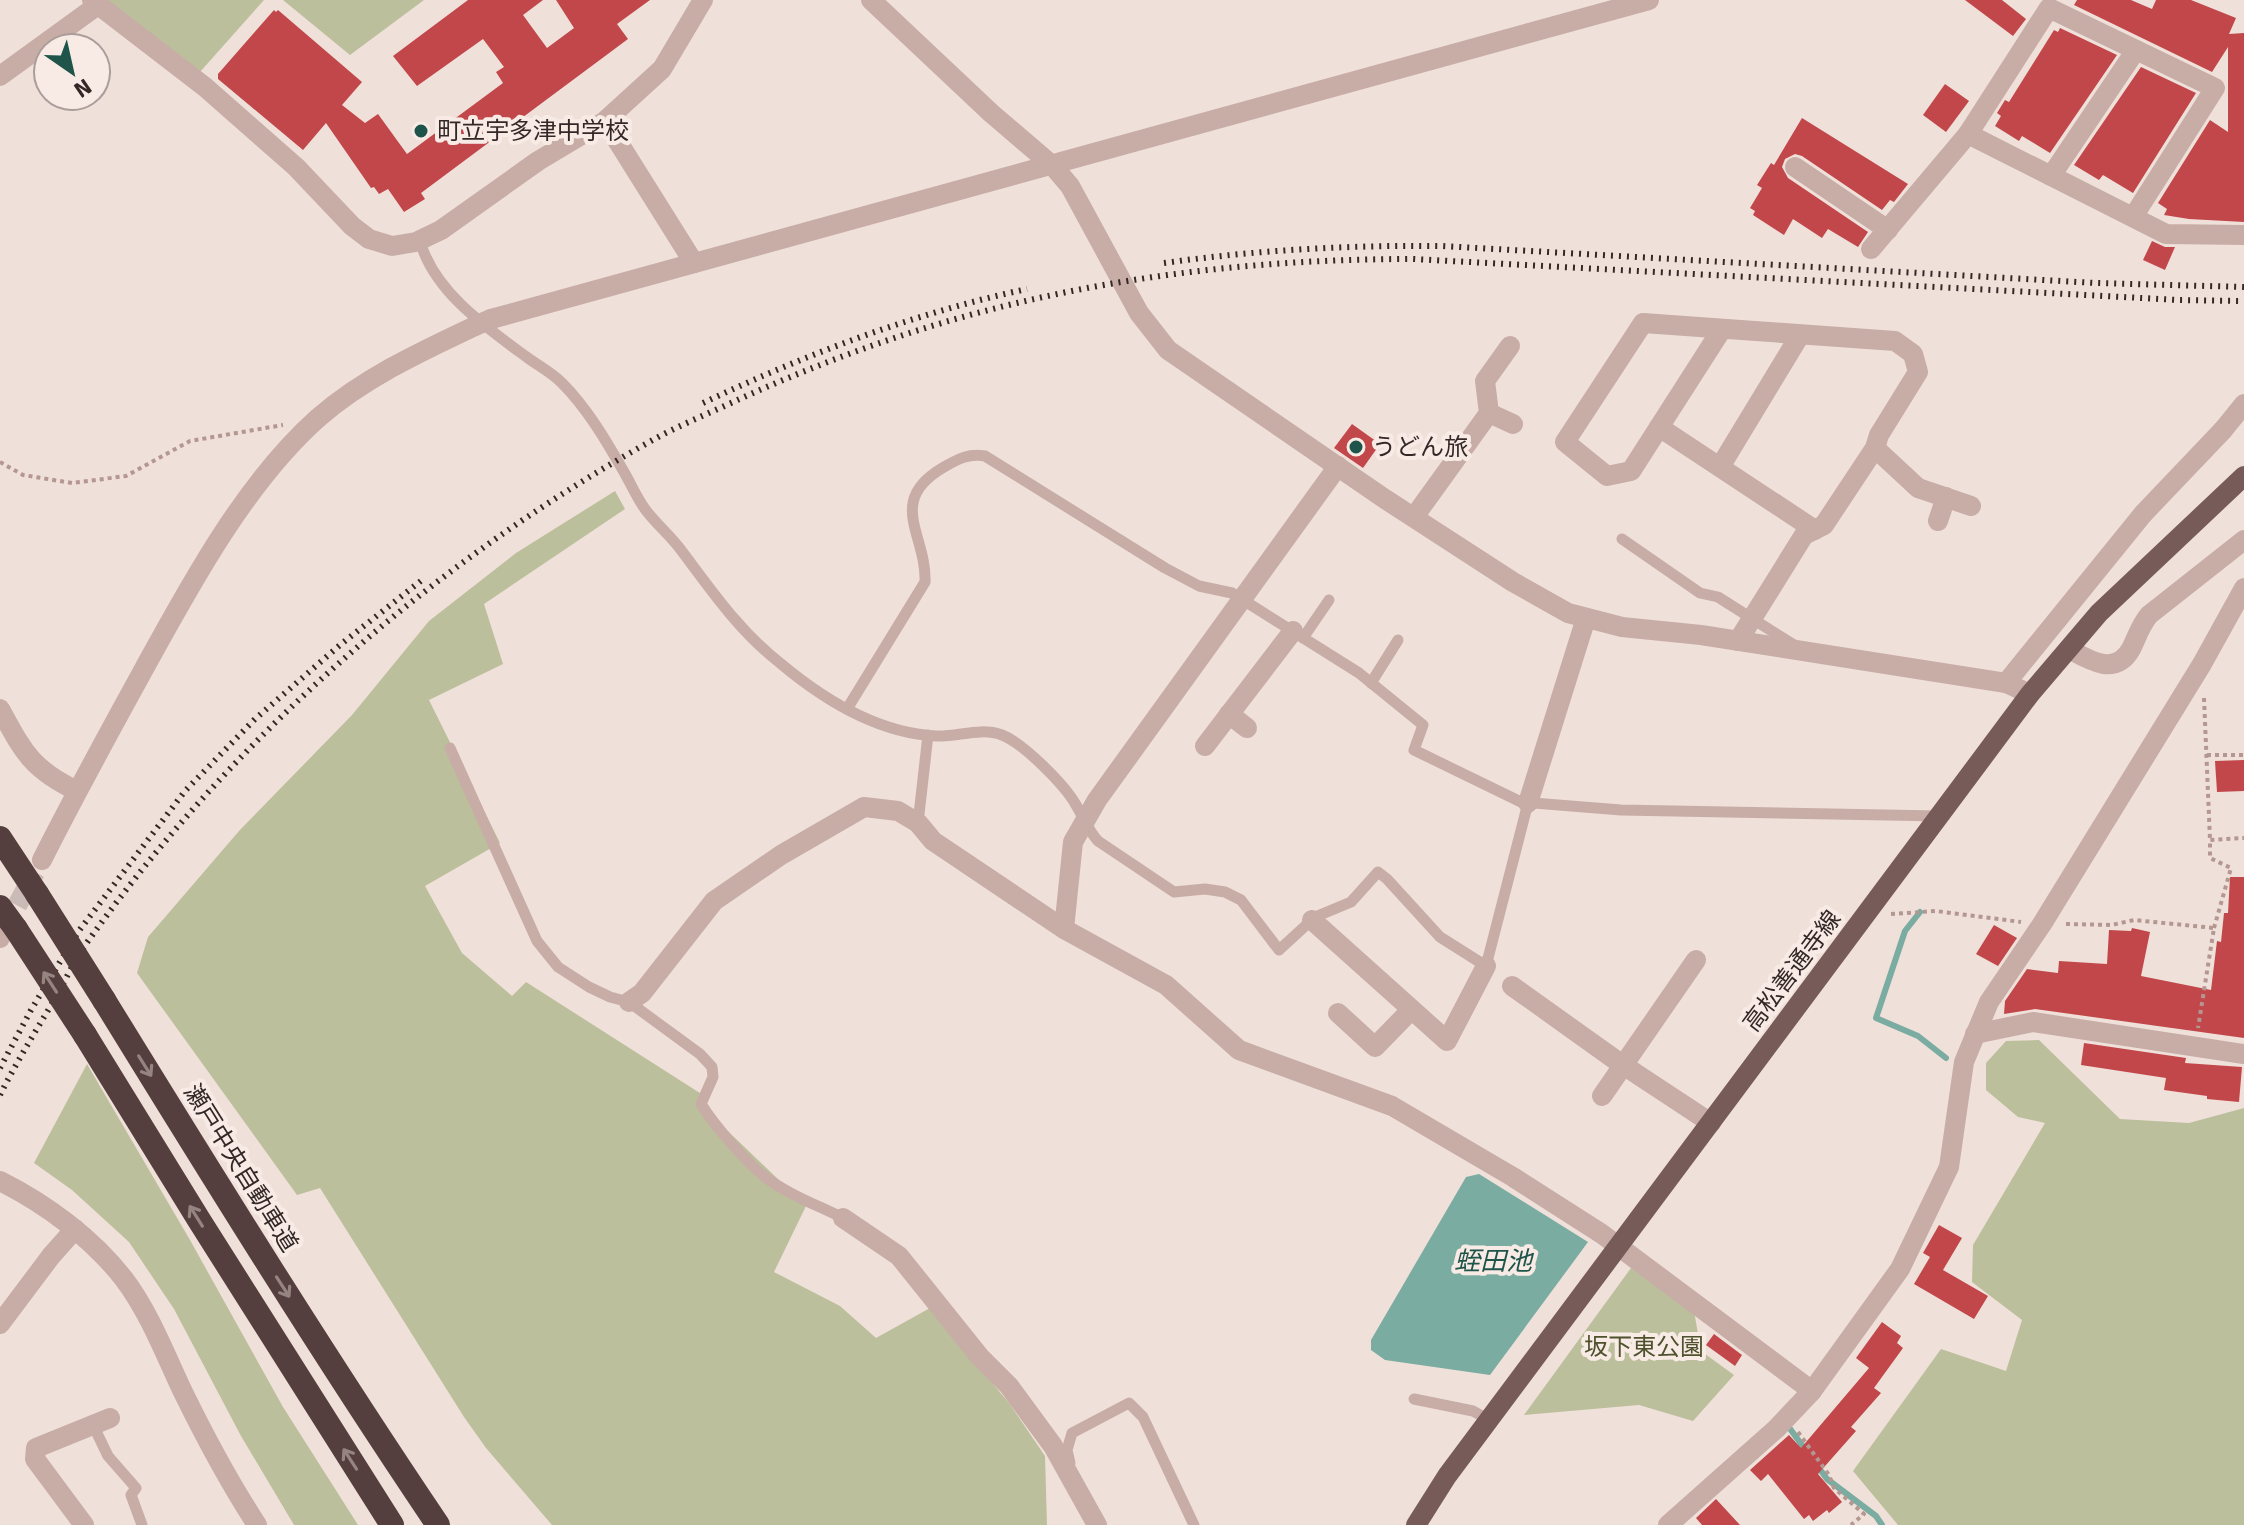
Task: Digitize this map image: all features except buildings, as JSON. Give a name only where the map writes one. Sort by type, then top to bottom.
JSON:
[{"type":"highway","name":"瀬戸中央自動車道","points":[[0,838],[228,1202],[438,1525]]},
{"type":"highway","points":[[0,907],[6,934],[85,1035],[392,1525]]},
{"type":"main road","name":"高松善通寺線","points":[[1416,1525],[1447,1476],[2030,694],[2099,613],[2244,476]]},
{"type":"street","points":[[0,76],[95,2],[205,87],[296,167],[352,226],[369,239],[392,246],[420,241],[441,230],[538,161],[605,121],[662,69],[703,0]]},
{"type":"street","points":[[871,0],[991,113],[1053,166],[1070,186],[1139,313],[1168,350],[1513,582],[1568,613],[1622,627],[1738,641],[2006,683],[2030,694]]},
{"type":"street","points":[[42,860],[197,574],[268,474],[318,418],[357,389],[411,356],[483,322],[1649,0]]},
{"type":"street","points":[[1871,249],[1968,134],[2043,4],[2215,88],[2133,217]]},
{"type":"street","points":[[2051,176],[2136,50]]},
{"type":"street","points":[[605,121],[694,263]]},
{"type":"street","points":[[1968,134],[2166,234],[2244,235]]},
{"type":"street","points":[[1795,167],[1888,230]]},
{"type":"street","points":[[1722,329],[1631,471],[1607,476],[1565,442],[1643,323],[1895,341],[1913,354],[1918,372],[1879,435],[1875,448],[1824,525],[1804,535],[1738,641]]},
{"type":"street","points":[[1720,467],[1800,335]]},
{"type":"street","points":[[1414,517],[1489,413],[1485,381],[1510,346]]},
{"type":"street","points":[[2006,683],[2143,514],[2244,404]]},
{"type":"street","points":[[1489,413],[1513,424]]},
{"type":"street","points":[[1659,427],[1815,530]]},
{"type":"street","points":[[1875,448],[1918,488],[1971,506]]},
{"type":"street","points":[[1064,929],[1073,842],[1097,800],[1338,466]]},
{"type":"street","points":[[1938,521],[1946,497]]},
{"type":"street","points":[[2069,649],[2101,664],[2121,661],[2130,651],[2142,623],[2149,615],[2244,540]]},
{"type":"street","points":[[1668,1525],[1787,1418],[1812,1391],[1900,1269],[1949,1167],[1964,1062],[1989,1002],[2042,924],[2202,664],[2244,588]]},
{"type":"street","points":[[1528,803],[1586,618]]},
{"type":"street","points":[[1205,746],[1298,635]]},
{"type":"street","points":[[0,709],[31,761],[54,780],[77,791]]},
{"type":"street","points":[[1229,714],[1247,728]]},
{"type":"street","points":[[629,1002],[642,993],[714,901],[781,855],[864,807],[898,811],[918,823],[933,841],[1064,929],[1166,985],[1239,1050],[1392,1106],[1513,1177],[1619,1246],[1812,1391]]},
{"type":"street","points":[[1312,920],[1447,1041],[1486,966]]},
{"type":"street","points":[[1602,1096],[1696,960]]},
{"type":"street","points":[[1512,986],[1711,1123]]},
{"type":"street","points":[[1338,1013],[1375,1047],[1411,1010]]},
{"type":"street","points":[[1975,1034],[2033,1022],[2244,1054]]},
{"type":"street","points":[[9,1186],[75,1229],[113,1265],[137,1298],[210,1445],[257,1525]]},
{"type":"street","points":[[843,1218],[899,1256],[980,1357],[1009,1386],[1053,1446],[1097,1525]]},
{"type":"street","points":[[0,1324],[75,1229]]},
{"type":"street","points":[[84,1525],[35,1459],[36,1448],[101,1421]]},
{"type":"lane","points":[[420,241],[431,268],[448,293],[491,331],[561,381],[623,469],[645,509],[679,547],[725,611],[750,638],[782,665],[847,709],[880,725],[928,735],[978,732],[1002,735],[1021,748],[1075,802],[1084,822],[1098,841],[1174,892],[1205,889],[1225,892],[1241,900],[1279,950],[1312,920],[1351,902],[1378,872],[1440,937],[1486,966],[1528,803]]},
{"type":"lane","points":[[847,709],[925,582],[926,566],[911,515],[913,500],[920,486],[942,468],[974,454],[985,456],[1165,568],[1199,586],[1232,593],[1371,683],[1423,725],[1414,750],[1521,802],[1621,810],[1939,816]]},
{"type":"lane","points":[[1622,539],[1700,593],[1718,597],[1805,652]]},
{"type":"lane","points":[[1298,635],[1329,600]]},
{"type":"lane","points":[[1371,683],[1398,640]]},
{"type":"lane","points":[[918,823],[928,735]]},
{"type":"lane","points":[[450,748],[537,941],[558,967],[589,987],[629,1002],[700,1054],[712,1067],[713,1077],[701,1104],[742,1154],[764,1176],[784,1189],[843,1218]]},
{"type":"lane","points":[[1414,1399],[1473,1411],[1489,1420]]},
{"type":"lane","points":[[1079,1493],[1067,1450],[1072,1433],[1129,1403],[1143,1417],[1194,1525]]},
{"type":"lane","points":[[101,1421],[108,1456],[136,1488],[131,1495],[142,1525]]},
{"type":"path","points":[[0,462],[23,475],[72,483],[126,476],[190,441],[318,418]]},
{"type":"path","points":[[2196,1047],[2214,928],[2231,868],[2210,858],[2202,664]]},
{"type":"path","points":[[2207,755],[2244,755]]},
{"type":"path","points":[[2210,840],[2244,838]]},
{"type":"path","points":[[1888,915],[1936,911],[2042,924],[2112,925],[2134,920],[2214,928]]},
{"type":"path","points":[[1787,1418],[1829,1475],[1834,1488],[1864,1514],[1851,1525]]},
{"type":"green space","points":[[106,0],[264,0],[200,72]]},
{"type":"green space","points":[[283,0],[424,0],[350,55]]},
{"type":"green space","points":[[615,491],[625,509],[484,604],[503,664],[429,700],[500,843],[425,886],[462,953],[512,996],[526,982],[703,1095],[710,1114],[806,1206],[774,1272],[840,1306],[876,1338],[930,1308],[1009,1403],[1045,1456],[1047,1525],[552,1525],[486,1448],[464,1417],[320,1188],[297,1195],[137,973],[148,937],[239,831],[352,715],[429,621],[516,553]]},
{"type":"green space","points":[[2039,1040],[2120,1119],[2189,1123],[2244,1108],[2244,1525],[1898,1525],[1853,1471],[1941,1349],[2006,1371],[2022,1320],[1972,1282],[1973,1245],[2045,1123],[2018,1117],[1986,1090],[1986,1063],[2006,1041]]},
{"type":"green space","points":[[87,1064],[283,1407],[358,1525],[294,1525],[241,1436],[174,1309],[129,1242],[72,1190],[34,1163]]},
{"type":"green space","name":"坂下東公園","points":[[1631,1268],[1694,1311],[1701,1351],[1734,1375],[1693,1421],[1639,1405],[1524,1415]]},
{"type":"water","name":"蛭田池","points":[[1479,1174],[1588,1242],[1490,1375],[1385,1360],[1371,1350],[1371,1340],[1466,1177]]},
{"type":"waterway","points":[[1920,912],[1905,931],[1876,1018],[1918,1036],[1946,1058]]},
{"type":"waterway","points":[[1788,1426],[1807,1452]]},
{"type":"waterway","points":[[1816,1464],[1827,1479],[1876,1516],[1882,1525]]},
{"type":"tunnel","points":[[3,932],[35,872]]},
{"type":"railway","points":[[1164,263],[1303,249],[1442,246],[2096,283],[2244,287]]},
{"type":"railway","points":[[0,1095],[81,951],[148,862],[210,790],[277,721],[348,655],[499,536],[660,436],[800,373],[871,346],[980,312],[1115,283],[1214,269],[1363,260],[1413,259],[2244,301]]},
{"type":"railway","points":[[703,403],[862,337],[943,310],[1027,289]]},
{"type":"railway","points":[[0,1068],[78,932],[185,791],[255,719],[340,645],[422,580]]},
{"type":"place","name":"町立宇多津中学校","points":[[421,131]]},
{"type":"place","name":"うどん旅","points":[[1356,447]]}]
